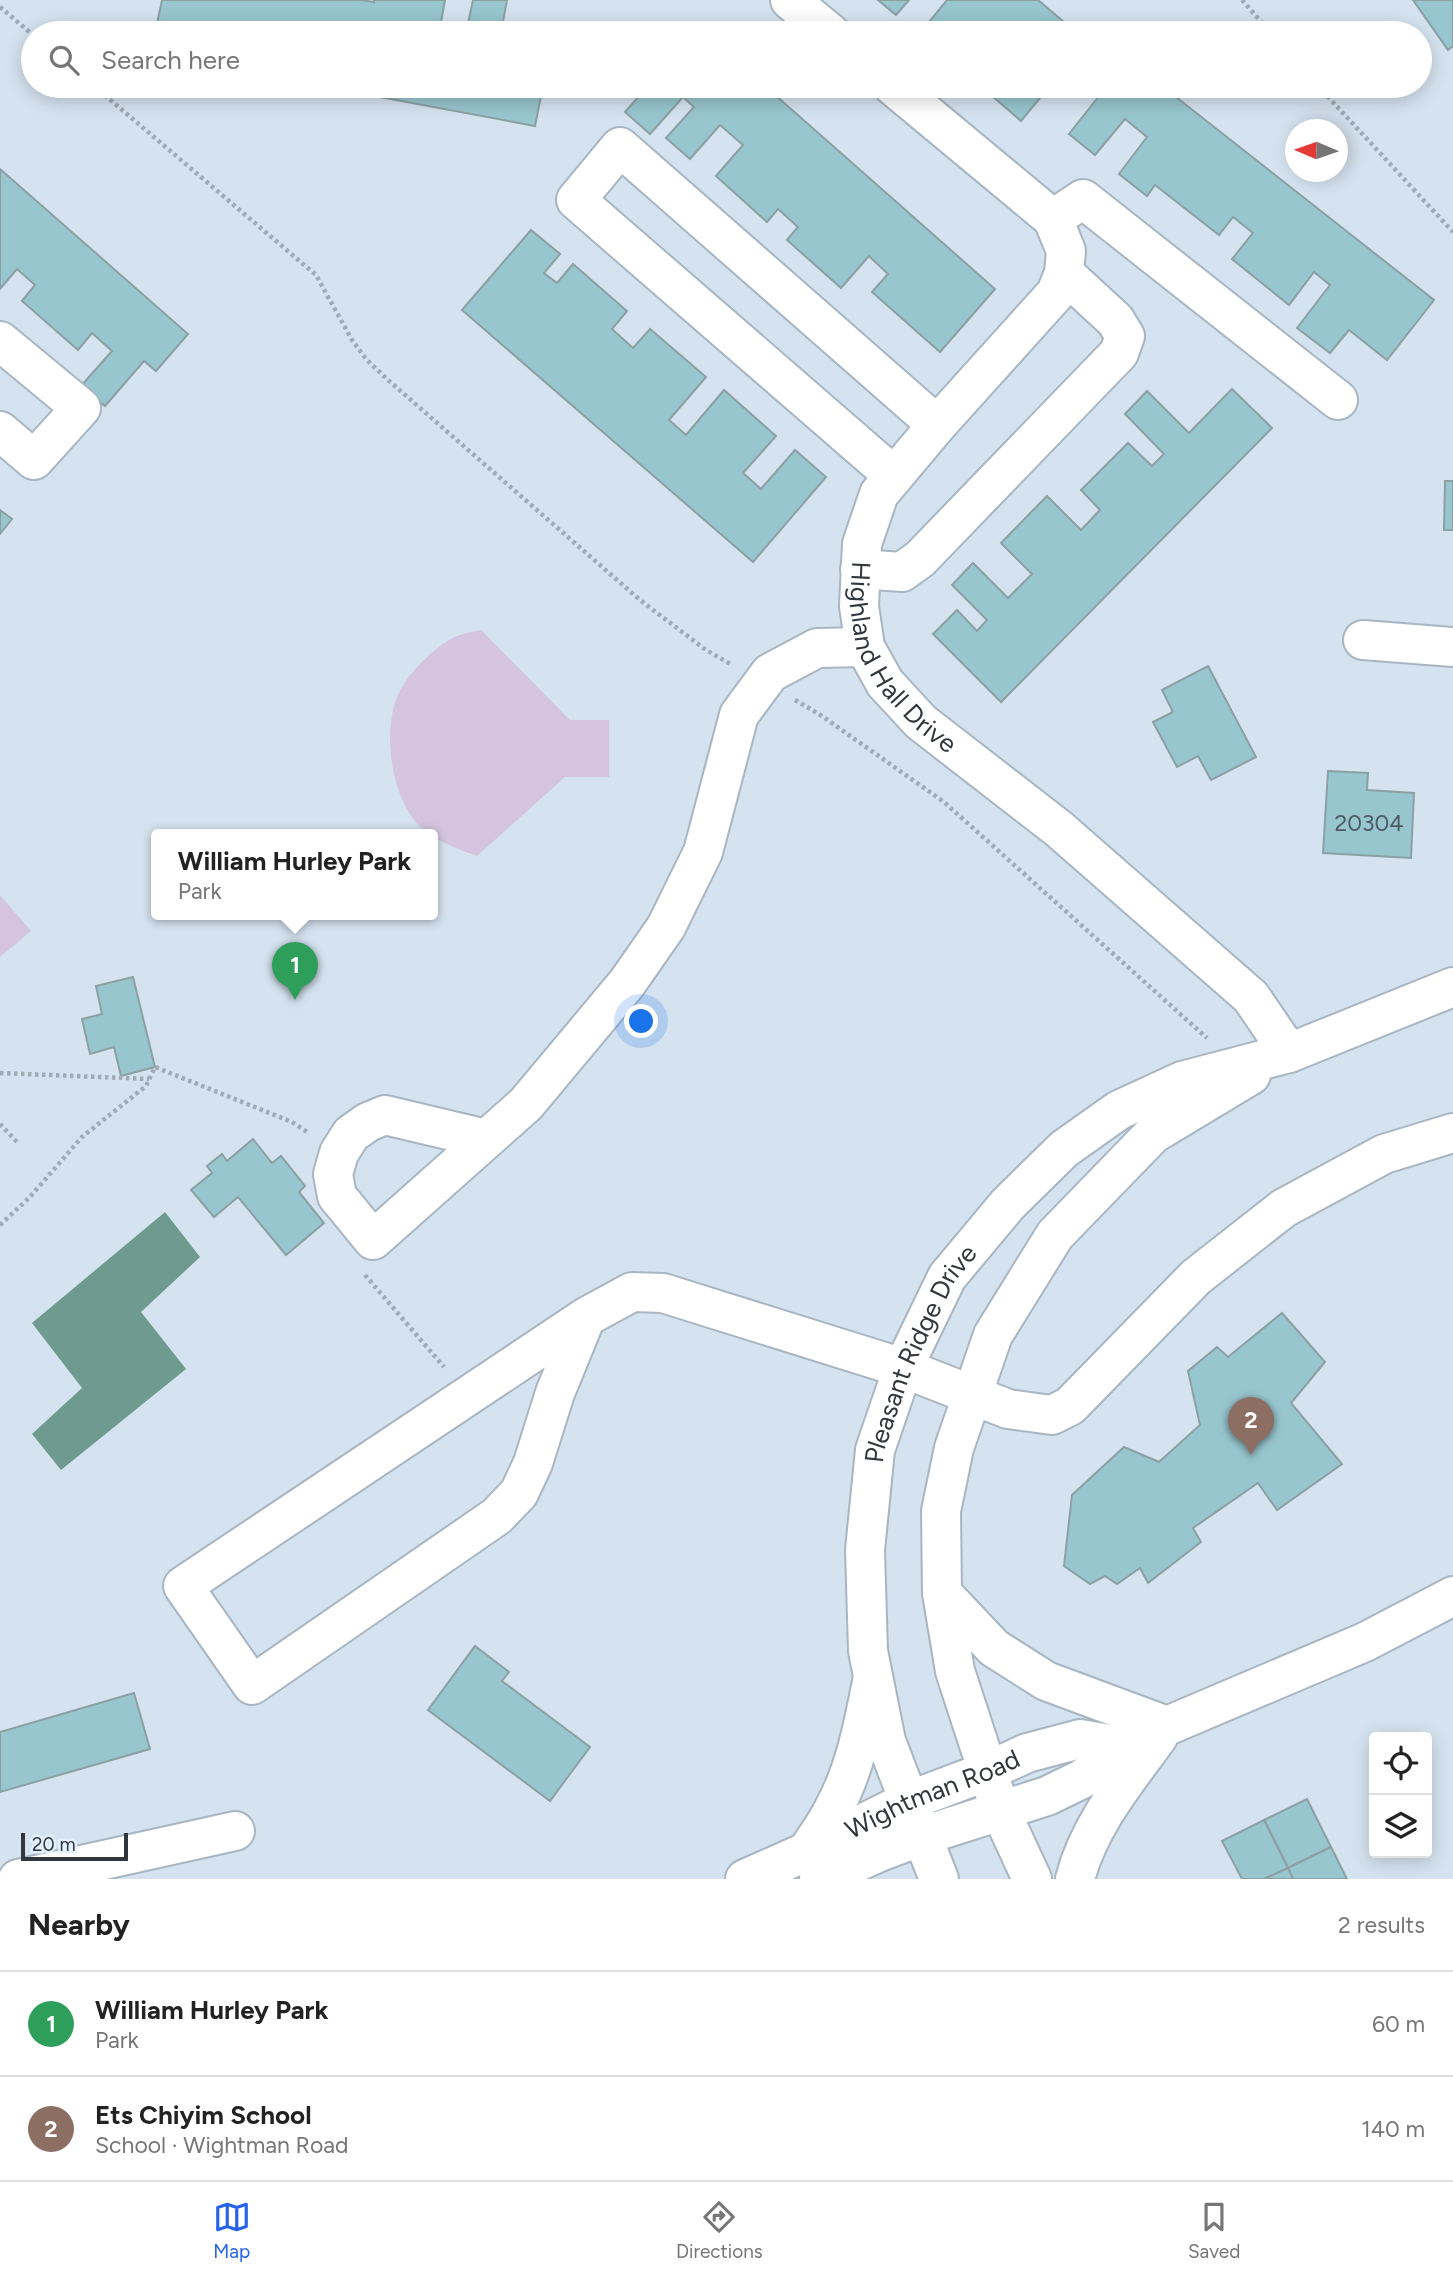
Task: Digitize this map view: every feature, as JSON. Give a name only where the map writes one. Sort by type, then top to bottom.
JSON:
[{"type":"street","points":[[790,0],[815,21]]},
{"type":"street","points":[[860,569],[902,572],[920,559],[1119,353],[1125,335],[1115,320],[1064,272],[1066,251],[1053,219],[907,98]]},
{"type":"street","points":[[894,476],[576,200],[621,147],[937,425]]},
{"type":"street","points":[[1053,219],[1083,199],[1338,400]]},
{"type":"street","name":"Highland Hall Drive","points":[[1064,272],[1056,293],[879,494],[862,544],[859,606],[864,647],[885,683],[921,722],[1059,829],[1251,998],[1289,1053]]},
{"type":"street","points":[[0,341],[80,408],[34,460],[0,431]]},
{"type":"street","points":[[1363,640],[1453,647]]},
{"type":"street","points":[[485,1139],[385,1115],[368,1122],[351,1134],[339,1153],[333,1174],[337,1195],[373,1240],[526,1104],[626,983],[666,927],[703,852],[738,715],[762,682],[770,673],[817,648],[864,647]]},
{"type":"street","name":"Pleasant Ridge Drive","points":[[939,1879],[886,1741],[868,1651],[865,1550],[875,1450],[903,1368],[947,1277],[1007,1204],[1064,1149],[1119,1110],[1182,1081],[1289,1053],[1453,988]]},
{"type":"street","name":"Pleasant Ridge Drive","points":[[1032,1879],[1001,1812],[955,1671],[942,1593],[941,1511],[954,1448],[993,1335],[1055,1234],[1153,1134],[1289,1053]]},
{"type":"street","points":[[586,1317],[555,1393],[533,1463],[519,1493],[498,1516],[251,1685],[183,1586],[586,1317],[632,1292],[663,1293],[903,1368],[1007,1409],[1052,1415],[1070,1406],[1196,1277],[1284,1208],[1384,1154],[1453,1133]]},
{"type":"street","points":[[942,1593],[994,1648],[1046,1681],[1167,1726],[1106,1809],[1080,1858],[1076,1879]]},
{"type":"street","name":"Wightman Road","points":[[915,1818],[1001,1812],[1046,1796],[1082,1779],[1127,1747],[1167,1726],[1365,1642],[1453,1596]]},
{"type":"street","points":[[814,1865],[858,1748],[873,1677]]},
{"type":"street","name":"Wightman Road","points":[[745,1879],[882,1851],[915,1818],[988,1771],[1027,1752],[1080,1739],[1127,1747]]},
{"type":"street","points":[[18,1879],[235,1831]]},
{"type":"path","points":[[1242,0],[1260,21]]},
{"type":"path","points":[[0,7],[21,25]]},
{"type":"path","points":[[108,98],[316,275],[352,340],[366,359],[640,600],[706,650],[819,714],[944,802],[1239,1066]]},
{"type":"path","points":[[1329,98],[1453,232]]},
{"type":"path","points":[[0,1226],[29,1198],[82,1137],[146,1086],[155,1067],[292,1122],[339,1153]]},
{"type":"path","points":[[0,1073],[150,1079]]},
{"type":"path","points":[[0,1124],[17,1142]]},
{"type":"path","points":[[373,1240],[354,1262],[468,1396]]},
{"type":"shaded area","points":[[481,630],[570,720],[609,720],[609,777],[565,777],[477,856],[438,839],[438,829],[423,829],[414,820],[400,793],[390,744],[393,711],[401,689],[430,655],[461,634]]},
{"type":"shaded area","points":[[0,895],[31,931],[0,957]]},
{"type":"shaded area","points":[[165,1212],[200,1257],[141,1312],[186,1369],[61,1470],[32,1434],[82,1388],[32,1323]]},
{"type":"building","points":[[162,0],[445,0],[441,21],[158,21]]},
{"type":"building","points":[[473,0],[507,0],[503,21],[469,21]]},
{"type":"building","points":[[878,0],[909,0],[896,15]]},
{"type":"building","points":[[947,0],[1038,0],[1063,21],[930,21]]},
{"type":"building","points":[[1413,0],[1453,0],[1453,46],[1448,50],[1432,27],[1432,21],[1428,21]]},
{"type":"building","points":[[385,98],[541,98],[535,126]]},
{"type":"building","points":[[637,98],[682,98],[650,134],[625,112]]},
{"type":"building","points":[[684,98],[779,98],[995,289],[940,352],[872,292],[888,274],[869,256],[841,288],[787,240],[798,227],[778,209],[767,222],[716,176],[743,145],[720,125],[690,159],[666,138],[694,107]]},
{"type":"building","points":[[995,98],[1040,98],[1021,121]]},
{"type":"building","points":[[1098,98],[1177,98],[1434,300],[1387,360],[1349,330],[1330,353],[1297,328],[1330,285],[1314,272],[1289,305],[1232,259],[1253,233],[1233,217],[1219,235],[1155,185],[1147,196],[1119,174],[1147,137],[1125,119],[1095,155],[1069,134]]},
{"type":"building","points":[[0,169],[188,334],[156,371],[144,361],[105,406],[81,386],[112,351],[92,333],[78,350],[22,301],[35,285],[17,269],[0,289]]},
{"type":"building","points":[[531,230],[560,254],[544,273],[557,283],[573,264],[627,311],[612,329],[633,348],[650,329],[706,377],[669,420],[686,435],[724,390],[776,436],[743,473],[761,489],[795,450],[826,477],[753,562],[462,310]]},
{"type":"building","points":[[1232,389],[1272,428],[1001,702],[933,634],[957,610],[977,631],[987,620],[952,585],[973,563],[1008,598],[1032,574],[1001,543],[1047,496],[1081,530],[1100,510],[1081,490],[1128,443],[1152,466],[1164,454],[1125,414],[1147,391],[1189,433]]},
{"type":"building","points":[[1445,481],[1453,481],[1453,530],[1444,530]]},
{"type":"building","points":[[0,510],[12,519],[0,534]]},
{"type":"building","points":[[1208,666],[1256,757],[1211,780],[1198,756],[1177,767],[1153,722],[1173,712],[1162,690]]},
{"type":"building","points":[[1328,771],[1368,773],[1367,790],[1414,793],[1411,858],[1323,853]]},
{"type":"building","points":[[133,977],[155,1067],[121,1076],[114,1047],[90,1054],[82,1019],[102,1014],[96,986]]},
{"type":"building","points":[[253,1139],[272,1163],[281,1156],[305,1186],[299,1192],[324,1223],[286,1255],[238,1197],[214,1217],[191,1190],[212,1173],[207,1166],[222,1154],[227,1161]]},
{"type":"building","points":[[1282,1313],[1325,1362],[1291,1403],[1342,1464],[1277,1510],[1258,1483],[1193,1528],[1201,1542],[1148,1583],[1140,1568],[1117,1584],[1105,1576],[1090,1584],[1064,1566],[1072,1495],[1124,1447],[1159,1462],[1200,1425],[1188,1371],[1217,1347],[1228,1357]]},
{"type":"building","points":[[475,1646],[509,1672],[502,1681],[590,1747],[550,1801],[428,1710]]},
{"type":"building","points":[[134,1693],[150,1749],[0,1792],[0,1732]]},
{"type":"building","points":[[1307,1799],[1331,1847],[1288,1868],[1264,1820]]},
{"type":"building","points":[[1264,1820],[1288,1868],[1264,1879],[1242,1879],[1222,1841]]},
{"type":"building","points":[[1331,1847],[1347,1879],[1293,1879],[1288,1868]]},
{"type":"building","points":[[1288,1868],[1293,1879],[1264,1879]]},
{"type":"place","name":"William Hurley Park","points":[[295,1000]]},
{"type":"place","name":"Ets Chiyim School","points":[[1251,1455]]}]
